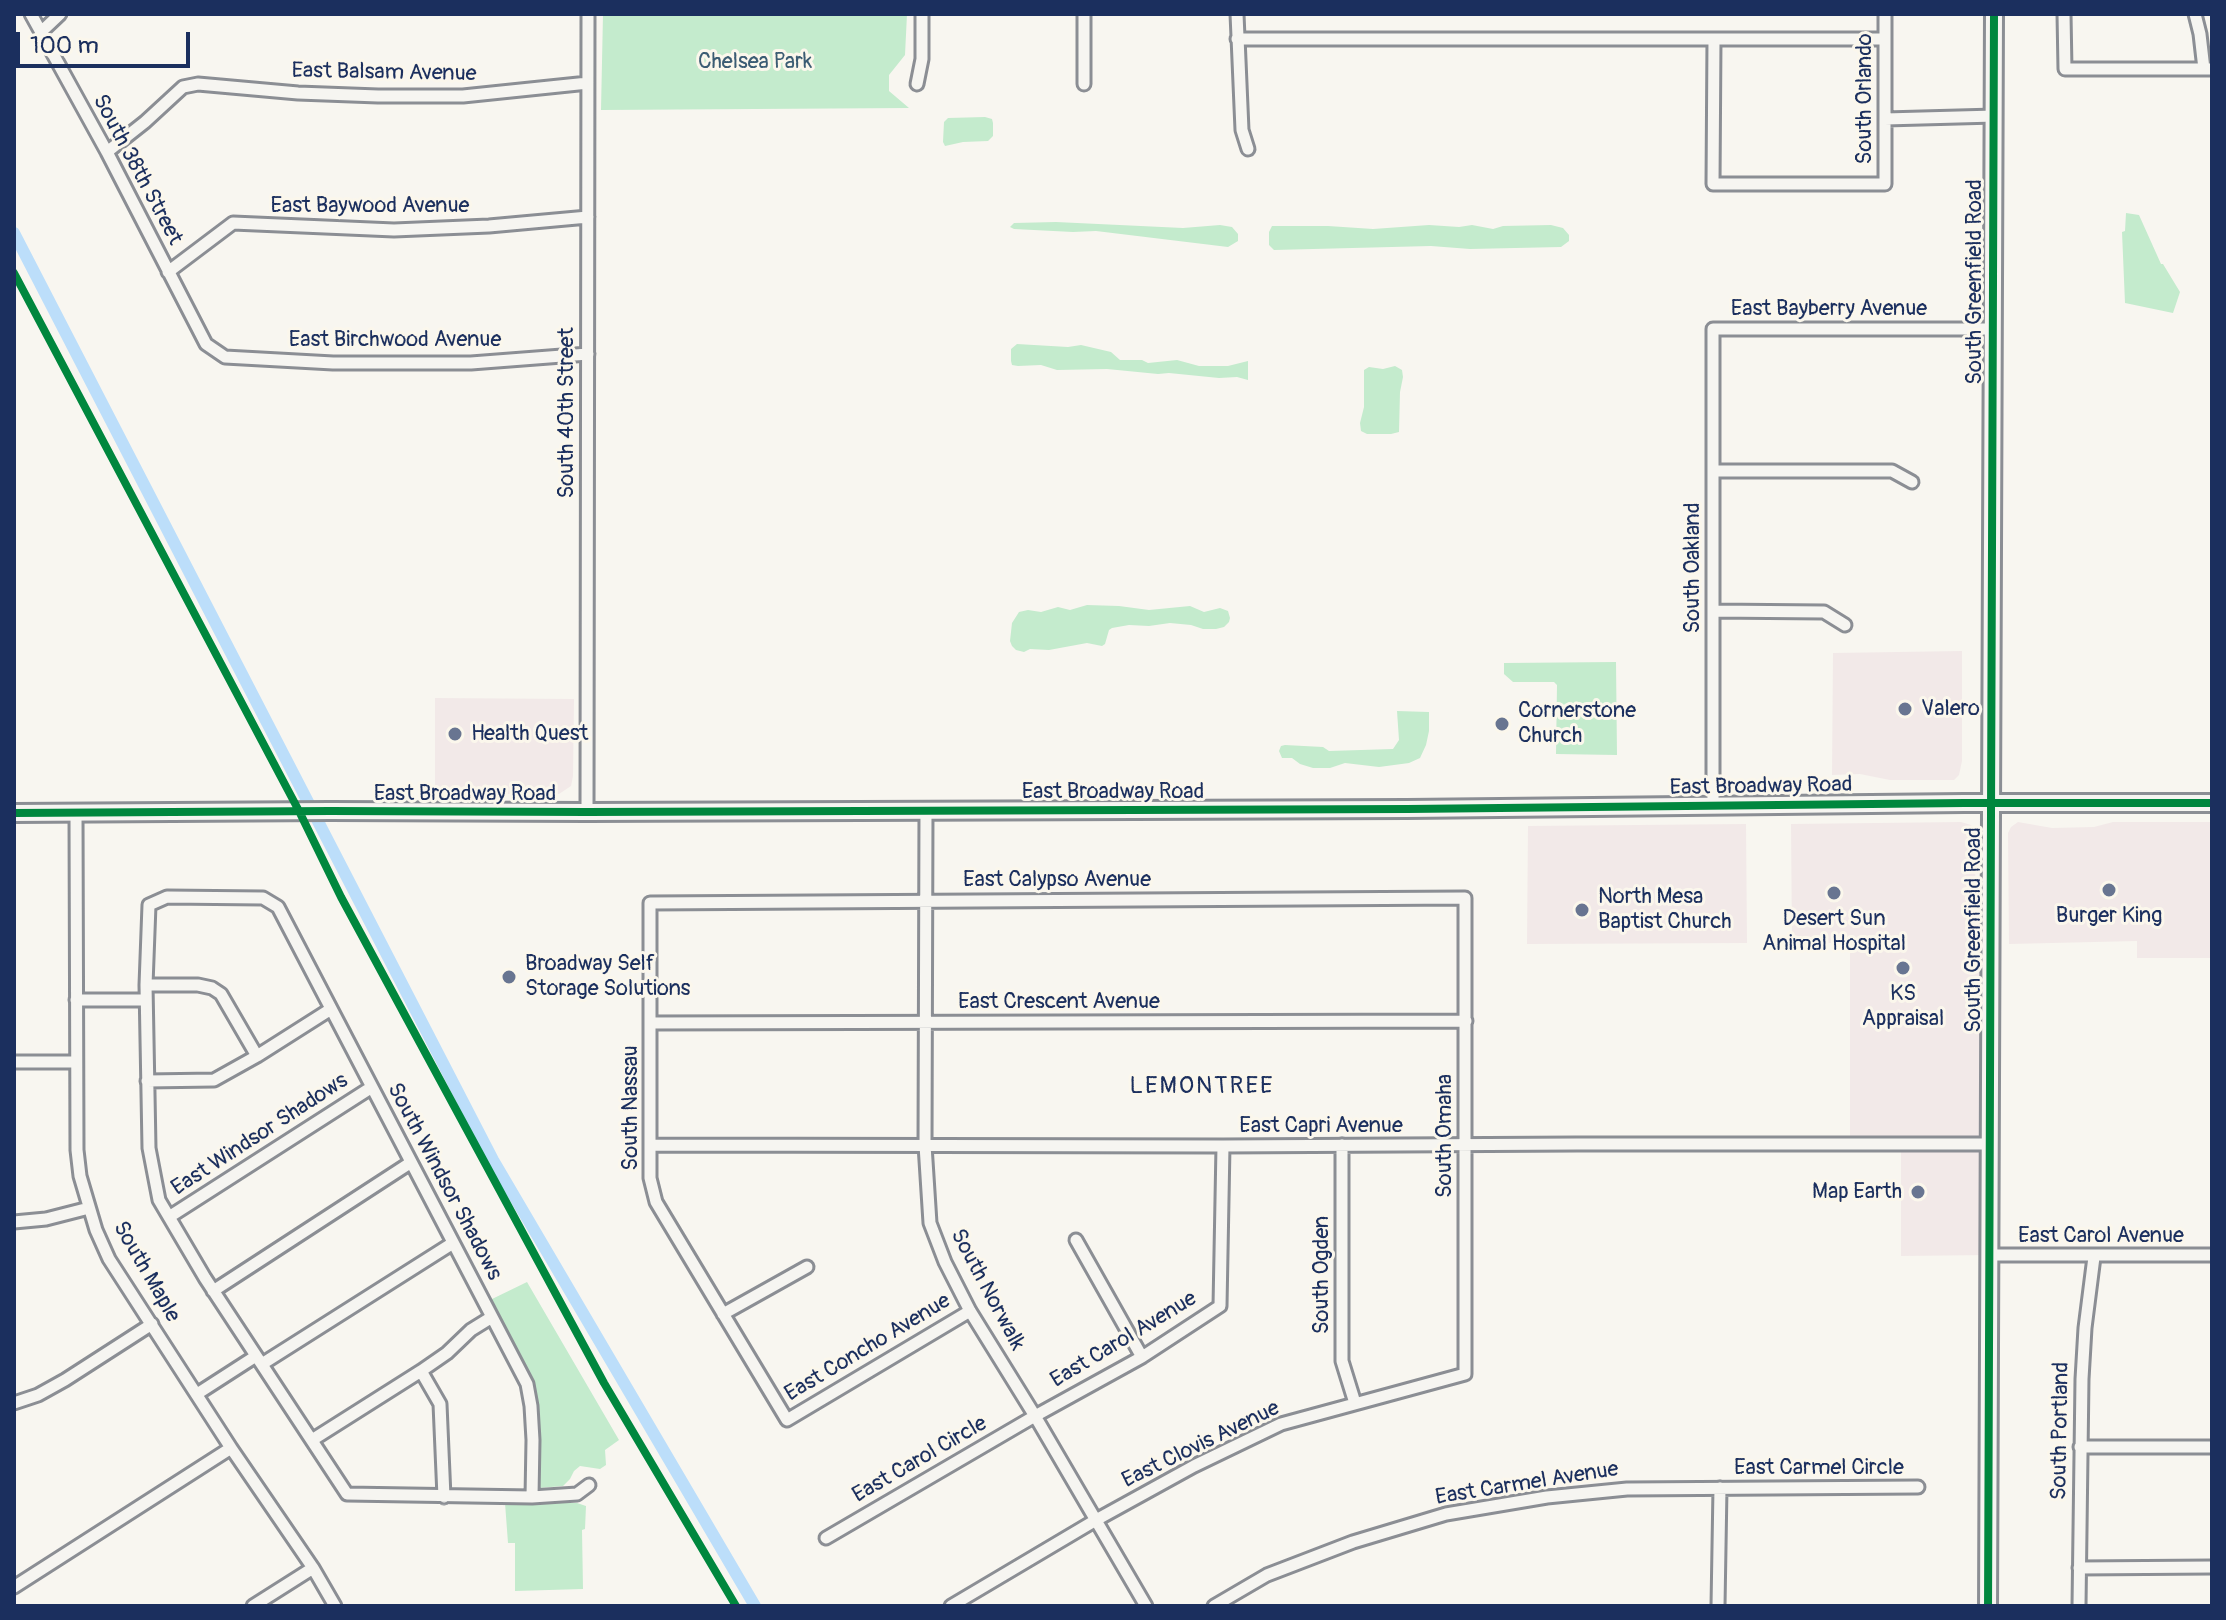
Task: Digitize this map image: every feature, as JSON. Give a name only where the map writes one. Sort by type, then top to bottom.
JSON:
[{"type":"main road","name":"South Greenfield Road","points":[[1988,1606],[1994,14]]},
{"type":"main road","name":"East Broadway Road","points":[[14,813],[2212,803]]},
{"type":"street","name":"South 38th Street","points":[[31,14],[107,152],[206,344]]},
{"type":"street","points":[[41,32],[60,14]]},
{"type":"street","name":"South 40th Street","points":[[587,812],[588,14]]},
{"type":"street","points":[[917,84],[922,59],[922,14]]},
{"type":"street","points":[[1084,14],[1084,84]]},
{"type":"street","points":[[1237,14],[1242,130],[1248,149]]},
{"type":"street","name":"South Orlando","points":[[1714,39],[1713,184],[1885,184],[1885,14]]},
{"type":"street","points":[[2064,14],[2065,69],[2208,69],[2195,14]]},
{"type":"street","points":[[1237,39],[1885,39]]},
{"type":"street","name":"East Balsam Avenue","points":[[107,152],[183,87],[198,84],[311,94],[463,96],[588,83]]},
{"type":"street","points":[[1885,119],[1995,116]]},
{"type":"street","name":"East Baywood Avenue","points":[[168,272],[233,223],[394,230],[588,217]]},
{"type":"street","name":"East Bayberry Avenue","points":[[1713,329],[1993,329]]},
{"type":"street","name":"South Oakland","points":[[1713,329],[1713,806]]},
{"type":"street","name":"East Birchwood Avenue","points":[[206,344],[225,357],[333,363],[471,363],[588,354]]},
{"type":"street","points":[[1713,471],[1892,471],[1912,482]]},
{"type":"street","points":[[1713,611],[1824,612],[1845,625]]},
{"type":"street","name":"South Norwalk","points":[[926,810],[925,1145],[930,1223],[945,1262],[970,1311],[1146,1606]]},
{"type":"street","name":"South Maple","points":[[76,813],[77,1150],[80,1176],[96,1230],[109,1259],[335,1606]]},
{"type":"street","name":"South Windsor Shadows","points":[[146,985],[149,905],[167,897],[263,898],[278,907],[527,1384],[533,1440],[532,1497]]},
{"type":"street","name":"East Calypso Avenue","points":[[650,903],[1465,898]]},
{"type":"street","name":"South Omaha","points":[[1465,898],[1465,1374]]},
{"type":"street","name":"South Nassau","points":[[650,903],[650,1178],[656,1202],[787,1420]]},
{"type":"street","points":[[257,1056],[221,994],[212,988],[146,985],[149,1148],[159,1200],[213,1291],[347,1494],[532,1497],[577,1494],[589,1485]]},
{"type":"street","points":[[76,1000],[146,1000]]},
{"type":"street","points":[[147,1081],[214,1080],[331,1009]]},
{"type":"street","name":"East Crescent Avenue","points":[[651,1023],[1466,1021]]},
{"type":"street","points":[[14,1062],[76,1062]]},
{"type":"street","name":"East Windsor Shadows","points":[[169,1217],[372,1087]]},
{"type":"street","name":"East Capri Avenue","points":[[651,1145],[1991,1144]]},
{"type":"street","name":"South Ogden","points":[[1342,1145],[1342,1361],[1355,1403]]},
{"type":"street","name":"East Carol Avenue","points":[[1035,1416],[1142,1357],[1220,1306],[1223,1146]]},
{"type":"street","points":[[213,1291],[410,1163]]},
{"type":"street","points":[[14,1222],[46,1219],[89,1208]]},
{"type":"street","points":[[1076,1240],[1142,1357]]},
{"type":"street","points":[[197,1394],[453,1243]]},
{"type":"street","name":"East Carol Avenue","points":[[1989,1255],[2212,1255]]},
{"type":"street","name":"South Portland","points":[[2079,1606],[2080,1447],[2085,1328],[2094,1257]]},
{"type":"street","points":[[723,1314],[807,1267]]},
{"type":"street","name":"East Concho Avenue","points":[[787,1420],[970,1311]]},
{"type":"street","points":[[312,1440],[421,1371],[492,1317]]},
{"type":"street","points":[[14,1403],[38,1395],[65,1380],[152,1324]]},
{"type":"street","points":[[421,1371],[440,1404],[444,1497]]},
{"type":"street","name":"East Clovis Avenue","points":[[951,1606],[1096,1520],[1194,1466],[1281,1424],[1465,1374]]},
{"type":"street","name":"East Carol Circle","points":[[826,1538],[1035,1416]]},
{"type":"street","points":[[2080,1447],[2212,1447]]},
{"type":"street","points":[[14,1587],[231,1448]]},
{"type":"street","name":"East Carmel Circle","points":[[1720,1488],[1918,1487]]},
{"type":"street","points":[[1718,1606],[1720,1488]]},
{"type":"street","name":"East Carmel Avenue","points":[[1214,1606],[1267,1575],[1353,1542],[1446,1514],[1547,1497],[1627,1489],[1720,1488]]},
{"type":"street","points":[[2079,1568],[2212,1567]]},
{"type":"street","points":[[253,1606],[313,1568]]},
{"type":"shaded area","points":[[1962,651],[1962,761],[1959,775],[1954,780],[1890,780],[1860,774],[1832,775],[1833,653]]},
{"type":"shaded area","points":[[435,698],[574,699],[571,786],[559,794],[435,794]]},
{"type":"shaded area","points":[[1961,822],[1971,825],[1976,833],[1974,941],[1992,941],[1989,1255],[1901,1256],[1901,1145],[1850,1145],[1850,943],[1792,943],[1791,824]]},
{"type":"shaded area","points":[[2018,822],[2052,828],[2094,827],[2113,822],[2212,822],[2212,958],[2137,958],[2137,941],[2009,944],[2008,833]]},
{"type":"shaded area","points":[[1746,824],[1747,943],[1527,944],[1528,826]]},
{"type":"green space","name":"Chelsea Park","points":[[603,14],[907,14],[905,55],[889,75],[889,91],[909,108],[601,110]]},
{"type":"green space","points":[[948,118],[992,119],[993,123],[993,136],[988,141],[945,146],[944,122]]},
{"type":"green space","points":[[2126,213],[2139,215],[2161,264],[2180,292],[2173,313],[2125,303],[2122,232],[2125,231]]},
{"type":"green space","points":[[1014,223],[1183,228],[1220,225],[1232,227],[1238,234],[1238,241],[1228,247],[1096,231],[1010,227]]},
{"type":"green space","points":[[1472,225],[1493,229],[1551,225],[1563,228],[1569,235],[1569,241],[1561,247],[1470,249],[1431,246],[1274,250],[1269,245],[1272,226],[1373,229]]},
{"type":"green space","points":[[1017,344],[1081,345],[1111,352],[1120,360],[1148,363],[1177,360],[1199,366],[1228,366],[1248,361],[1248,380],[1012,365],[1011,349]]},
{"type":"green space","points":[[1395,366],[1402,370],[1403,377],[1399,432],[1367,434],[1361,431],[1360,423],[1364,407],[1364,370]]},
{"type":"green space","points":[[1087,605],[1149,610],[1190,606],[1204,612],[1220,608],[1228,611],[1230,618],[1224,627],[1216,629],[1170,623],[1112,628],[1102,646],[1087,643],[1024,652],[1012,646],[1012,623],[1019,612],[1041,612],[1058,607],[1070,610]]},
{"type":"green space","points":[[1616,662],[1617,755],[1556,754],[1557,685],[1554,682],[1513,682],[1504,674],[1504,663]]},
{"type":"green space","points":[[1397,711],[1429,712],[1426,745],[1420,758],[1409,763],[1379,767],[1345,763],[1330,768],[1313,768],[1292,758],[1282,758],[1279,751],[1285,745],[1323,747],[1329,751],[1393,749],[1399,740]]},
{"type":"green space","points":[[527,1282],[619,1440],[605,1450],[606,1465],[600,1469],[580,1466],[563,1486],[539,1488],[537,1405],[529,1373],[490,1300]]},
{"type":"green space","points":[[505,1503],[577,1503],[586,1506],[585,1529],[582,1530],[583,1589],[515,1591],[515,1543],[508,1543]]},
{"type":"waterway","points":[[14,233],[493,1160],[755,1606]]},
{"type":"cycle path","points":[[1988,1606],[1994,14]]},
{"type":"cycle path","points":[[14,273],[299,811],[341,897],[604,1383],[736,1606]]},
{"type":"cycle path","points":[[14,813],[2212,803]]},
{"type":"place","name":"Valero","points":[[1905,709]]},
{"type":"place","name":"Cornerstone Church","points":[[1502,724]]},
{"type":"place","name":"Health Quest","points":[[455,734]]},
{"type":"place","name":"Burger King","points":[[2109,890]]},
{"type":"place","name":"Desert Sun Animal Hospital","points":[[1834,893]]},
{"type":"place","name":"North Mesa Baptist Church","points":[[1582,910]]},
{"type":"place","name":"KS Appraisal","points":[[1903,968]]},
{"type":"place","name":"Broadway Self Storage Solutions","points":[[509,977]]},
{"type":"place","name":"Map Earth","points":[[1918,1192]]},
{"type":"district","name":"LEMONTREE","points":[[1202,1087]]}]
